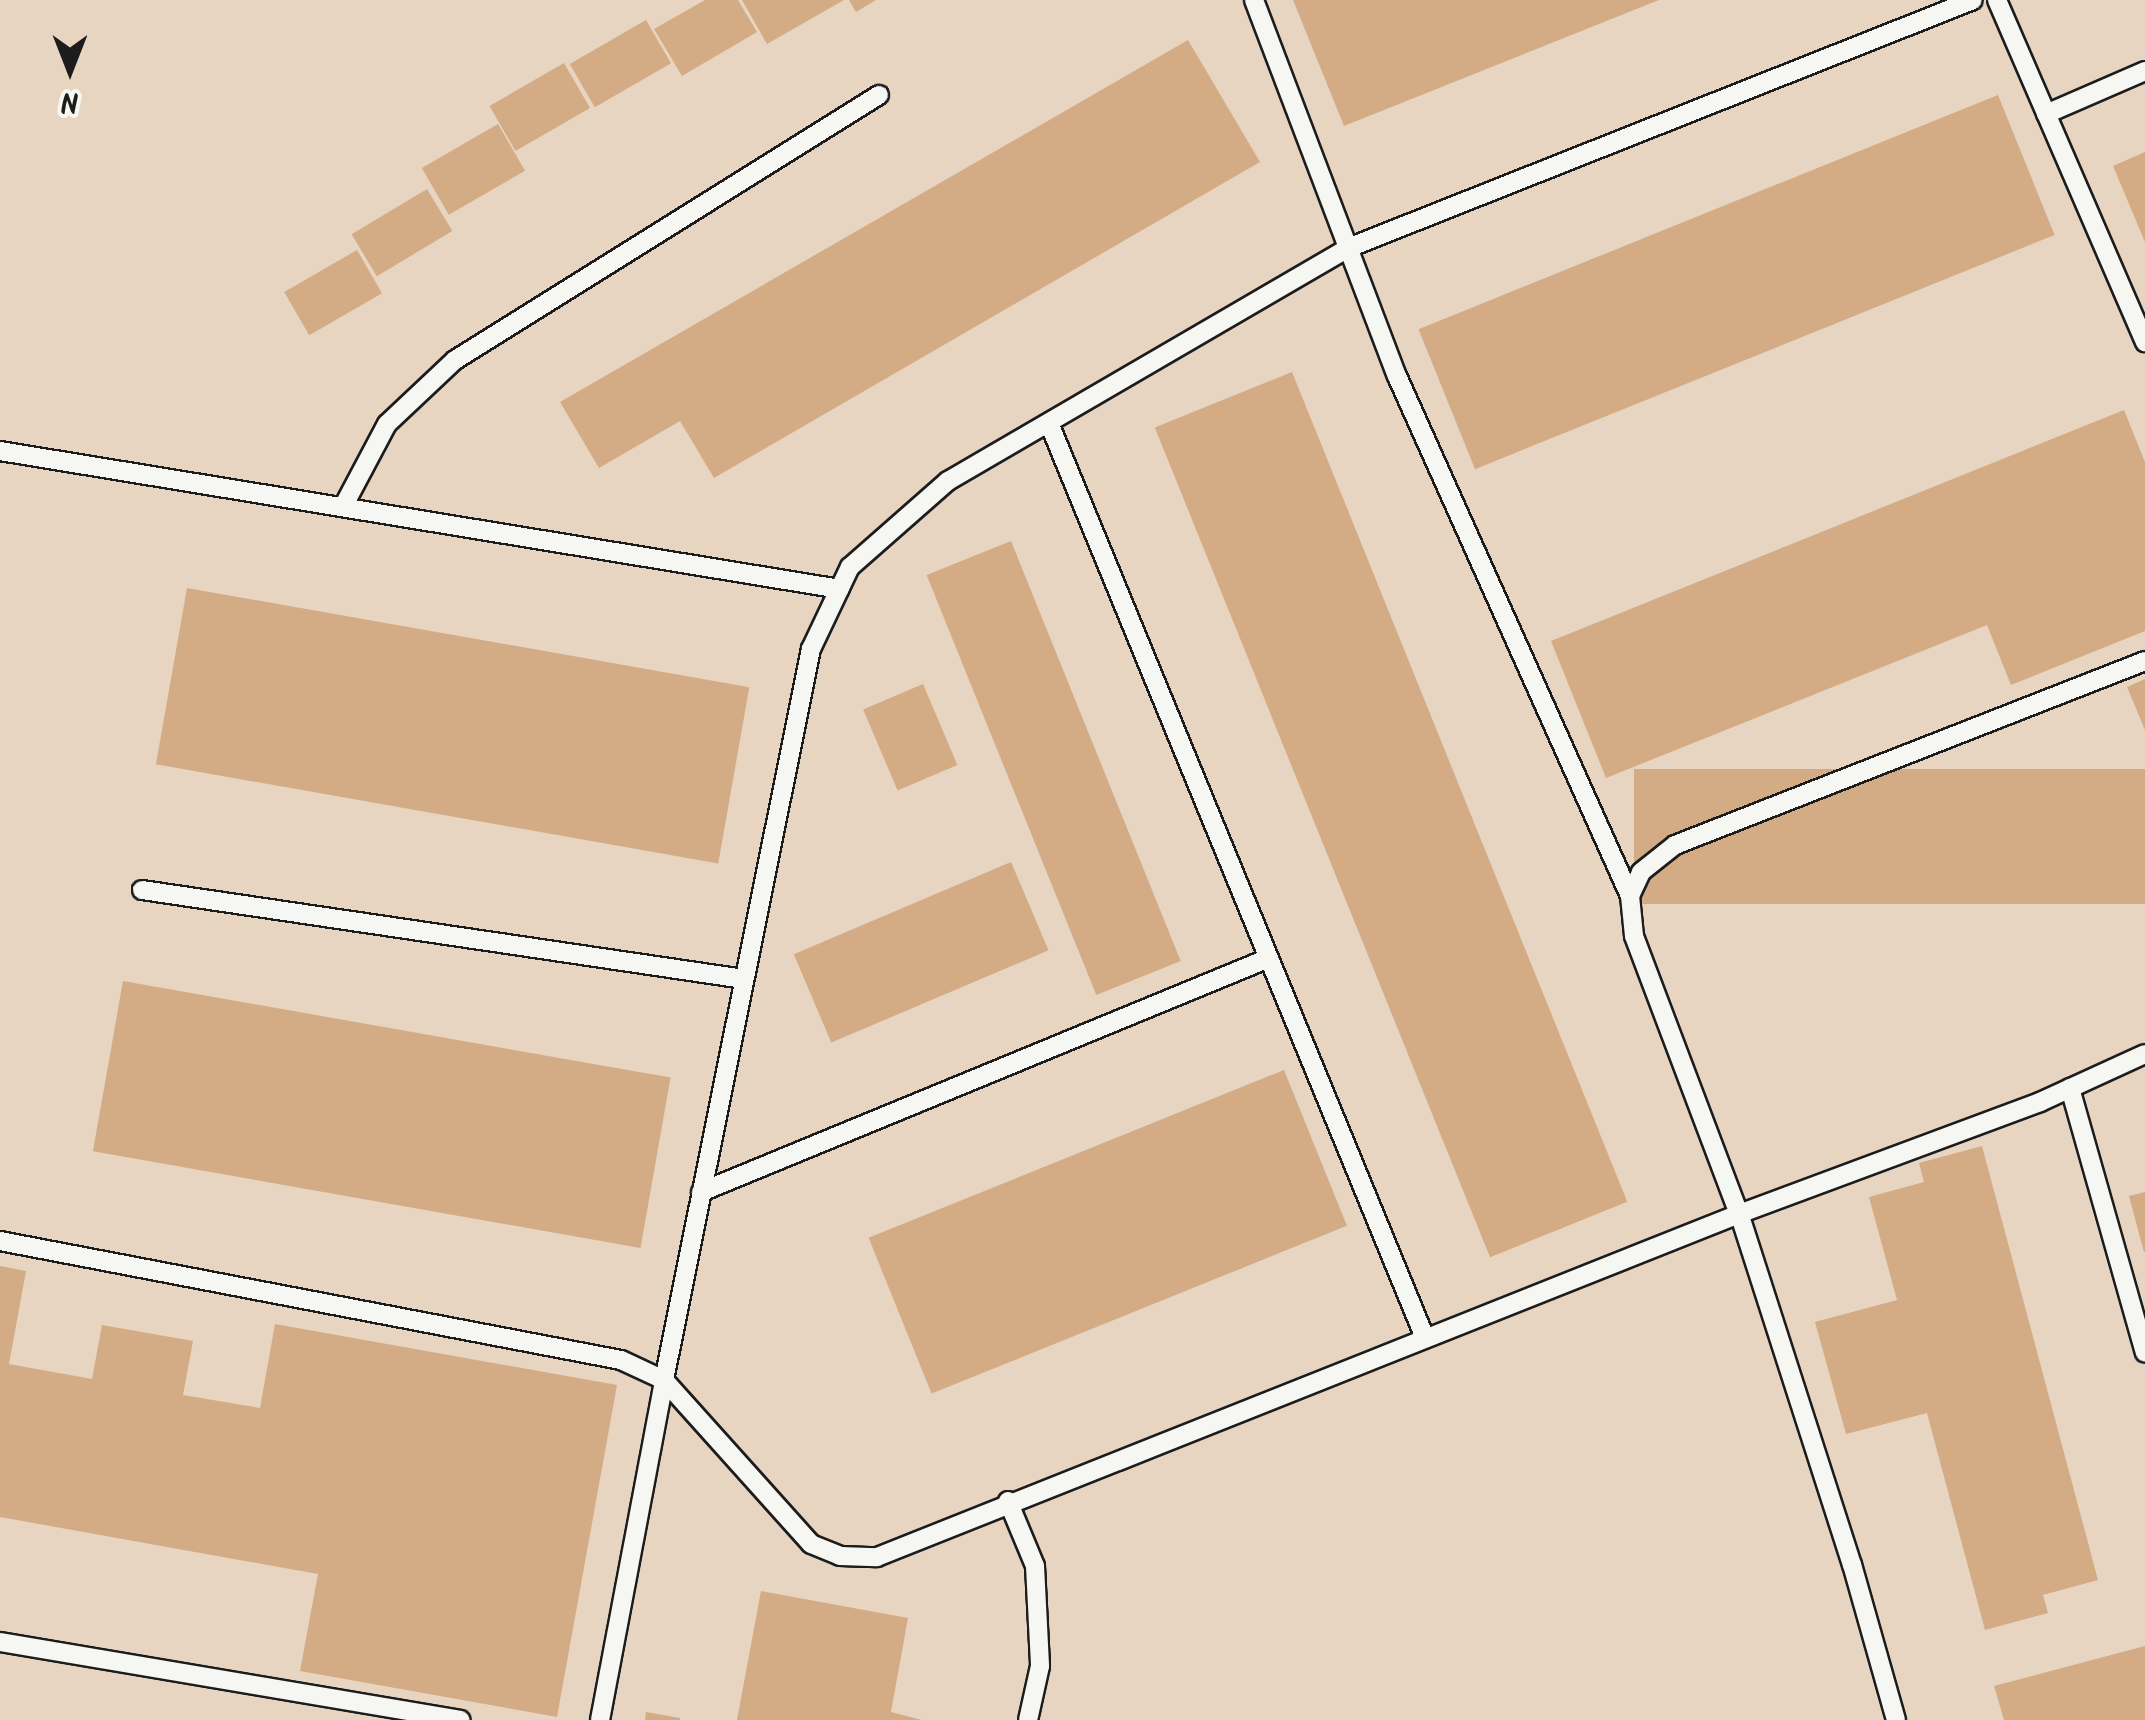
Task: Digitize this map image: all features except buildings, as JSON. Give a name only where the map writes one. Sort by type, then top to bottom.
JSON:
[{"type":"lane","points":[[1254,0],[1397,376],[1630,896],[1634,936],[1738,1214],[1852,1565],[1896,1720]]},
{"type":"lane","points":[[600,1720],[811,649],[850,566],[948,481],[1348,248],[1973,0]]},
{"type":"lane","points":[[1997,0],[2145,342]]},
{"type":"lane","points":[[2046,114],[2145,71]]},
{"type":"lane","points":[[343,508],[387,424],[454,360],[878,94]]},
{"type":"lane","points":[[1049,423],[1425,1338]]},
{"type":"lane","points":[[0,451],[840,589]]},
{"type":"lane","points":[[1630,896],[1641,872],[1675,845],[2145,661]]},
{"type":"lane","points":[[142,890],[744,980]]},
{"type":"lane","points":[[702,1192],[1269,958]]},
{"type":"lane","points":[[0,1241],[621,1360],[664,1380],[811,1544],[840,1556],[876,1557],[1008,1501],[1738,1214],[2070,1088],[2145,1054]]},
{"type":"lane","points":[[2070,1088],[2145,1353]]},
{"type":"lane","points":[[1008,1501],[1035,1566],[1040,1666],[1028,1720]]},
{"type":"lane","points":[[0,1642],[460,1720]]},
{"type":"shaded area","points":[[0,0],[2145,0],[2145,1720],[0,1720]]}]
